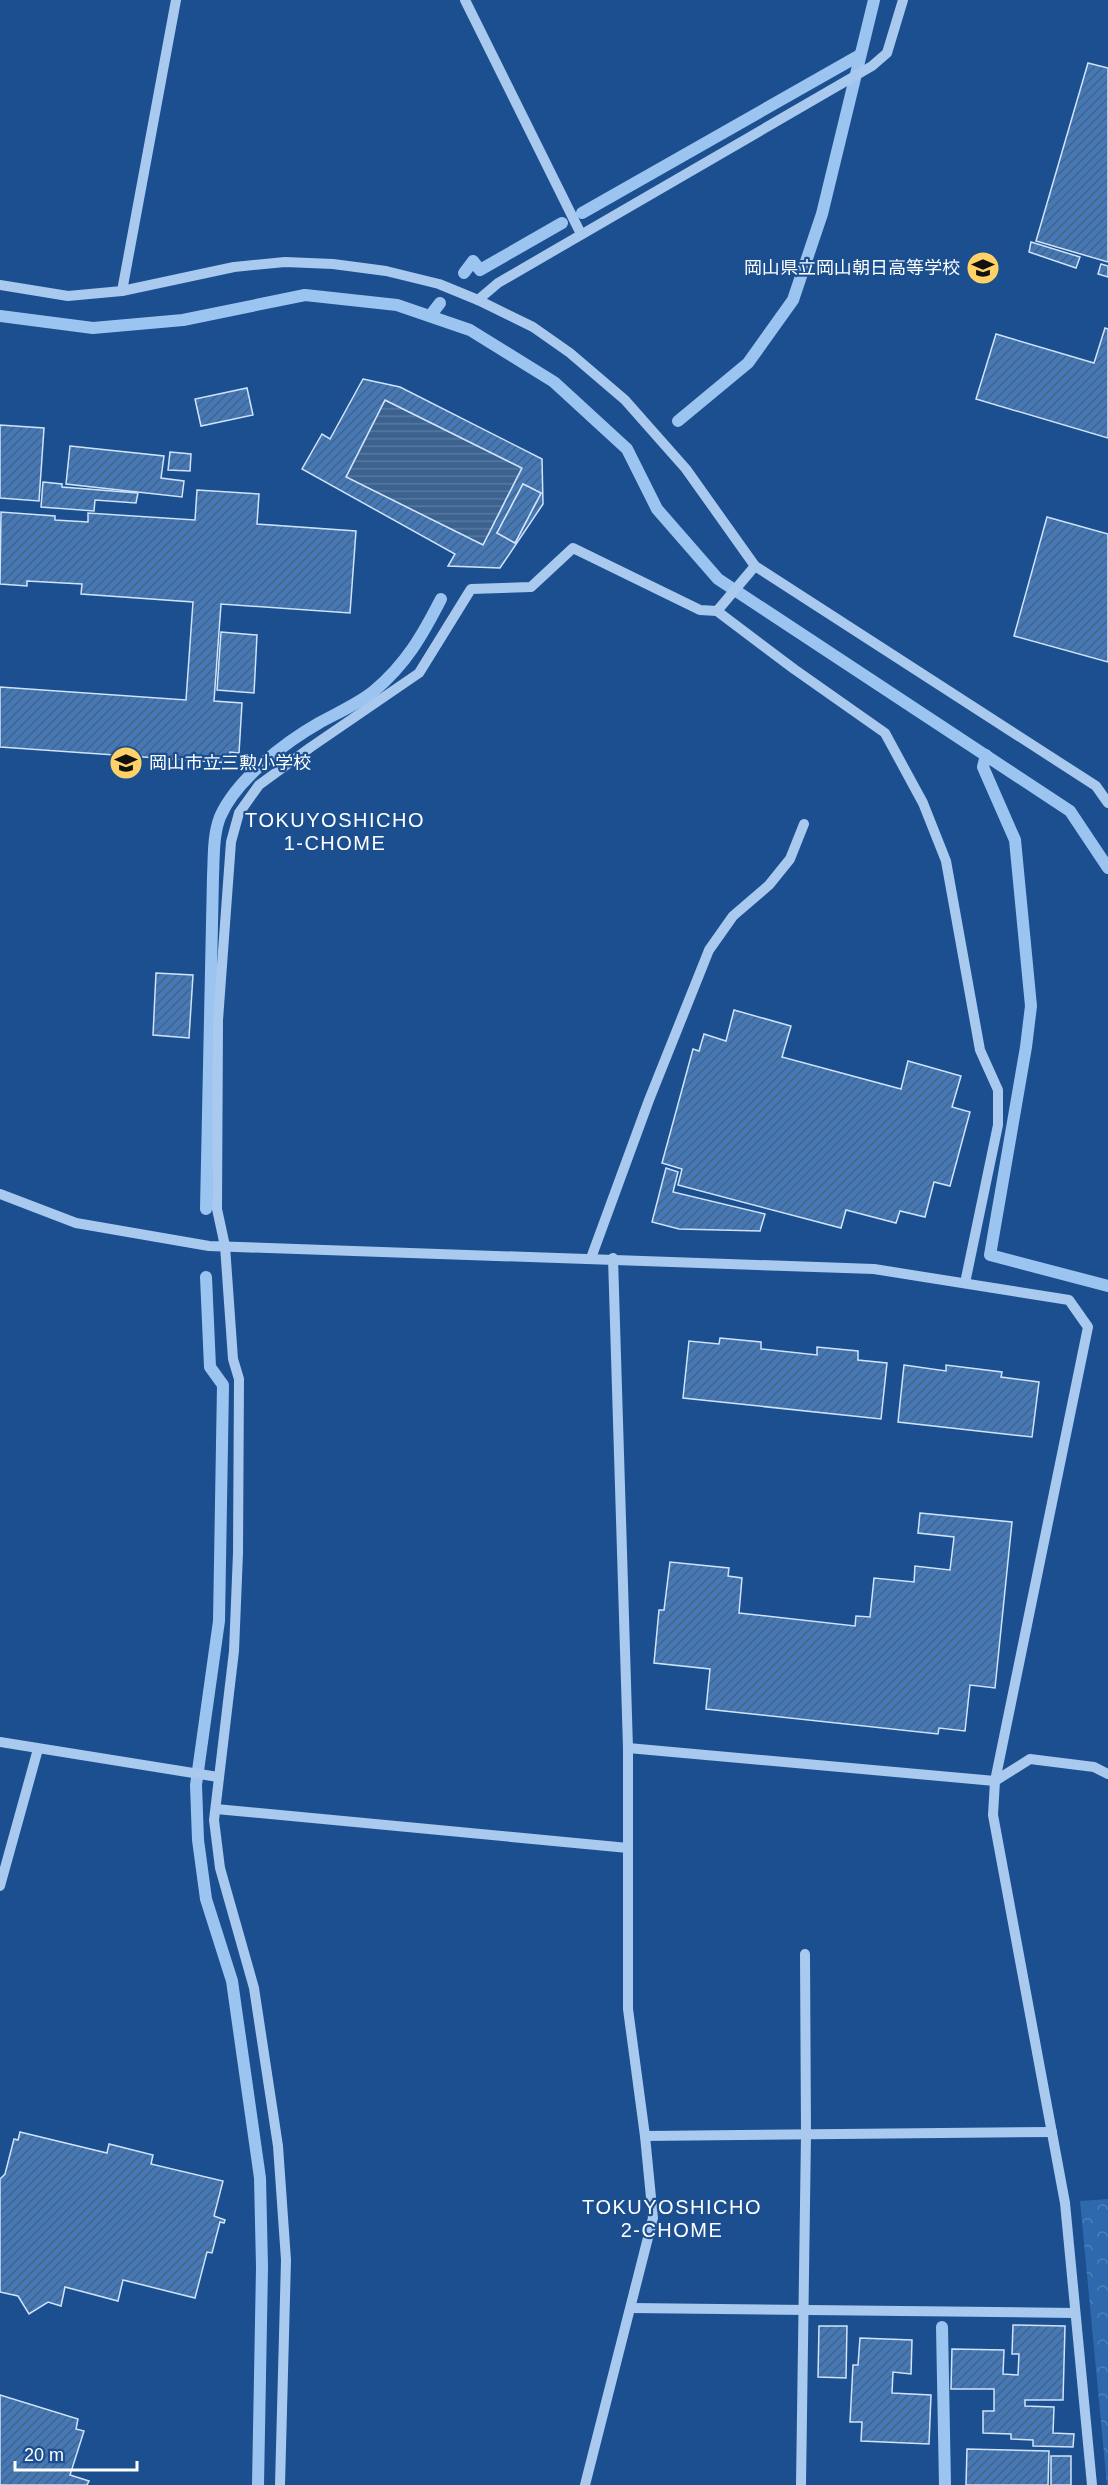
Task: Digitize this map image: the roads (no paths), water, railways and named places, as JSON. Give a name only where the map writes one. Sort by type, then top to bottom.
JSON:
[{"type":"street","points":[[122,291],[176,0]]},
{"type":"street","points":[[465,0],[581,234]]},
{"type":"street","points":[[478,300],[498,283],[872,66],[887,53],[903,0]]},
{"type":"street","points":[[0,285],[68,296],[122,291],[234,267],[285,262],[333,264],[386,271],[439,284],[478,300],[533,327],[570,353],[625,400],[686,469],[755,566],[1096,786],[1108,803]]},
{"type":"street","points":[[280,2485],[286,2260],[278,2146],[254,1988],[220,1868],[214,1820],[216,1809],[213,1776],[234,1651],[238,1553],[239,1380],[233,1359],[225,1246],[217,1209],[218,1020],[231,842],[239,813],[259,785],[420,673],[471,589],[531,587],[573,548],[700,610],[719,608],[755,566]]},
{"type":"street","points":[[719,608],[794,669],[885,733],[923,803],[946,861],[980,1050],[998,1090],[998,1125],[965,1283]]},
{"type":"street","points":[[591,1258],[649,1100],[709,950],[733,916],[769,885],[790,859],[804,824]]},
{"type":"street","points":[[0,1194],[76,1223],[182,1242],[225,1246],[874,1269],[1069,1300],[1088,1326],[995,1781],[993,1815],[1065,2203],[1092,2485]]},
{"type":"street","points":[[585,2485],[653,2218],[628,2009],[628,1748],[613,1258]]},
{"type":"street","points":[[0,1742],[213,1776]]},
{"type":"street","points":[[628,1748],[995,1781],[1030,1759],[1094,1767],[1108,1774]]},
{"type":"street","points":[[0,1886],[39,1749]]},
{"type":"street","points":[[216,1809],[628,1848]]},
{"type":"street","points":[[801,2485],[806,2134],[805,1953]]},
{"type":"street","points":[[645,2136],[1052,2132]]},
{"type":"street","points":[[631,2308],[1075,2313]]},
{"type":"waterway","points":[[678,421],[748,363],[793,300],[822,214],[874,0]]},
{"type":"waterway","points":[[582,213],[860,55]]},
{"type":"waterway","points":[[464,273],[473,261],[480,270],[562,223]]},
{"type":"waterway","points":[[0,316],[93,328],[183,320],[305,295],[397,305],[470,330],[554,382],[627,449],[657,509],[718,579],[1070,811],[1108,868]]},
{"type":"waterway","points":[[430,316],[440,303]]},
{"type":"waterway","points":[[206,1209],[214,861],[215,838],[220,817],[237,790],[262,764],[305,731],[361,700],[385,681],[412,649],[441,599]]},
{"type":"waterway","points":[[986,755],[983,767],[1015,840],[1031,1006],[990,1255],[1108,1286]]},
{"type":"waterway","points":[[206,1277],[210,1367],[223,1385],[219,1621],[196,1785],[198,1840],[206,1899],[232,1981],[260,2178],[262,2267],[258,2485]]},
{"type":"waterway","points":[[942,2327],[945,2485]]},
{"type":"place","name":"岡山県立岡山朝日高等学校","points":[[983,268]]},
{"type":"place","name":"岡山市立三勲小学校","points":[[126,763]]},
{"type":"district","name":"TOKUYOSHICHO 1-CHOME","points":[[335,832]]},
{"type":"district","name":"TOKUYOSHICHO 2-CHOME","points":[[672,2218]]}]
